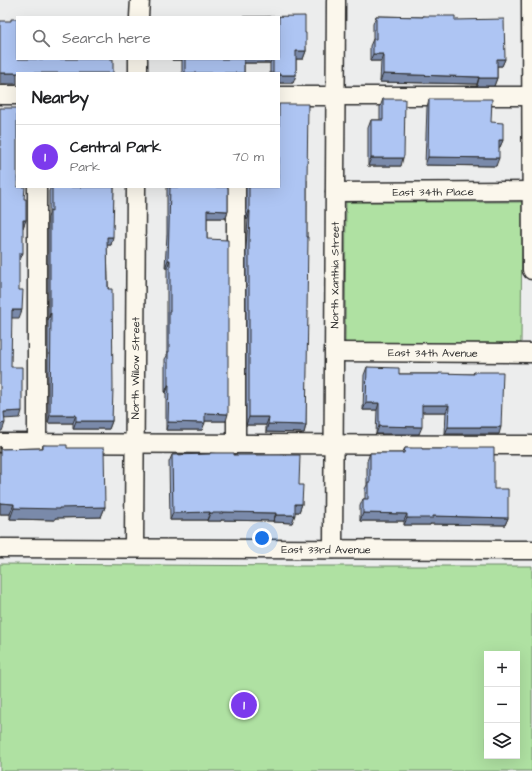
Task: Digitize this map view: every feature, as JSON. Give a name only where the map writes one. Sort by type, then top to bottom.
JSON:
[{"type":"street","points":[[139,16],[140,0]]},
{"type":"street","name":"North Xanthia Street","points":[[333,549],[336,0]]},
{"type":"street","points":[[532,0],[532,270]]},
{"type":"street","points":[[138,60],[138,72]]},
{"type":"street","points":[[0,95],[16,95]]},
{"type":"street","points":[[280,96],[532,96]]},
{"type":"street","points":[[37,188],[37,443]]},
{"type":"street","name":"North Willow Street","points":[[134,548],[136,188]]},
{"type":"street","points":[[236,188],[236,444]]},
{"type":"street","name":"East 34th Place","points":[[335,192],[532,191]]},
{"type":"street","name":"East 34th Avenue","points":[[334,352],[532,354]]},
{"type":"street","points":[[0,443],[532,445]]},
{"type":"street","name":"East 33rd Avenue","points":[[0,548],[532,550]]},
{"type":"green space","points":[[346,202],[522,202],[521,343],[345,343]]},
{"type":"green space","points":[[0,564],[532,566],[532,771],[0,771]]},
{"type":"building","points":[[280,16],[305,16],[306,51],[296,51],[296,75],[280,75],[280,72],[273,72],[273,60],[280,60]]},
{"type":"building","points":[[376,16],[455,16],[455,20],[504,19],[505,59],[497,59],[497,78],[383,74],[383,54],[373,54],[373,39],[376,39]]},
{"type":"building","points":[[11,19],[16,19],[16,60],[113,60],[113,72],[0,73],[0,21],[11,21]]},
{"type":"building","points":[[185,60],[244,60],[244,72],[185,72]]},
{"type":"building","points":[[383,99],[405,99],[403,158],[371,158],[371,120],[383,120]]},
{"type":"building","points":[[429,99],[492,99],[491,122],[503,123],[503,140],[499,140],[499,158],[428,157]]},
{"type":"building","points":[[280,104],[308,104],[308,311],[306,425],[268,424],[269,417],[249,417],[249,188],[280,188]]},
{"type":"building","points":[[0,108],[16,108],[16,188],[25,188],[24,199],[26,199],[26,220],[23,220],[23,253],[19,253],[19,290],[23,290],[22,310],[12,310],[11,367],[22,367],[22,411],[4,412],[5,423],[0,424]]},
{"type":"building","points":[[52,188],[114,188],[113,237],[107,237],[108,289],[112,289],[112,421],[76,421],[76,415],[50,415],[50,210],[52,211]]},
{"type":"building","points":[[170,188],[228,188],[228,211],[207,210],[207,239],[228,240],[228,414],[205,413],[205,423],[168,422],[170,260],[168,260]]},
{"type":"building","points":[[367,367],[399,368],[399,374],[474,374],[474,372],[503,372],[501,427],[448,427],[449,405],[422,405],[422,427],[379,426],[379,403],[366,403]]},
{"type":"building","points":[[43,445],[67,445],[67,448],[104,448],[105,507],[59,509],[14,508],[14,504],[0,503],[0,449],[43,448]]},
{"type":"building","points":[[405,448],[494,448],[494,489],[508,489],[508,518],[433,516],[433,518],[407,518],[407,514],[363,513],[363,499],[368,499],[368,482],[370,482],[370,453],[404,453]]},
{"type":"building","points":[[234,453],[234,455],[300,455],[299,485],[303,485],[302,504],[295,504],[295,515],[276,515],[276,513],[223,512],[173,513],[172,455]]},
{"type":"place","name":"Central Park","points":[[244,705]]}]
